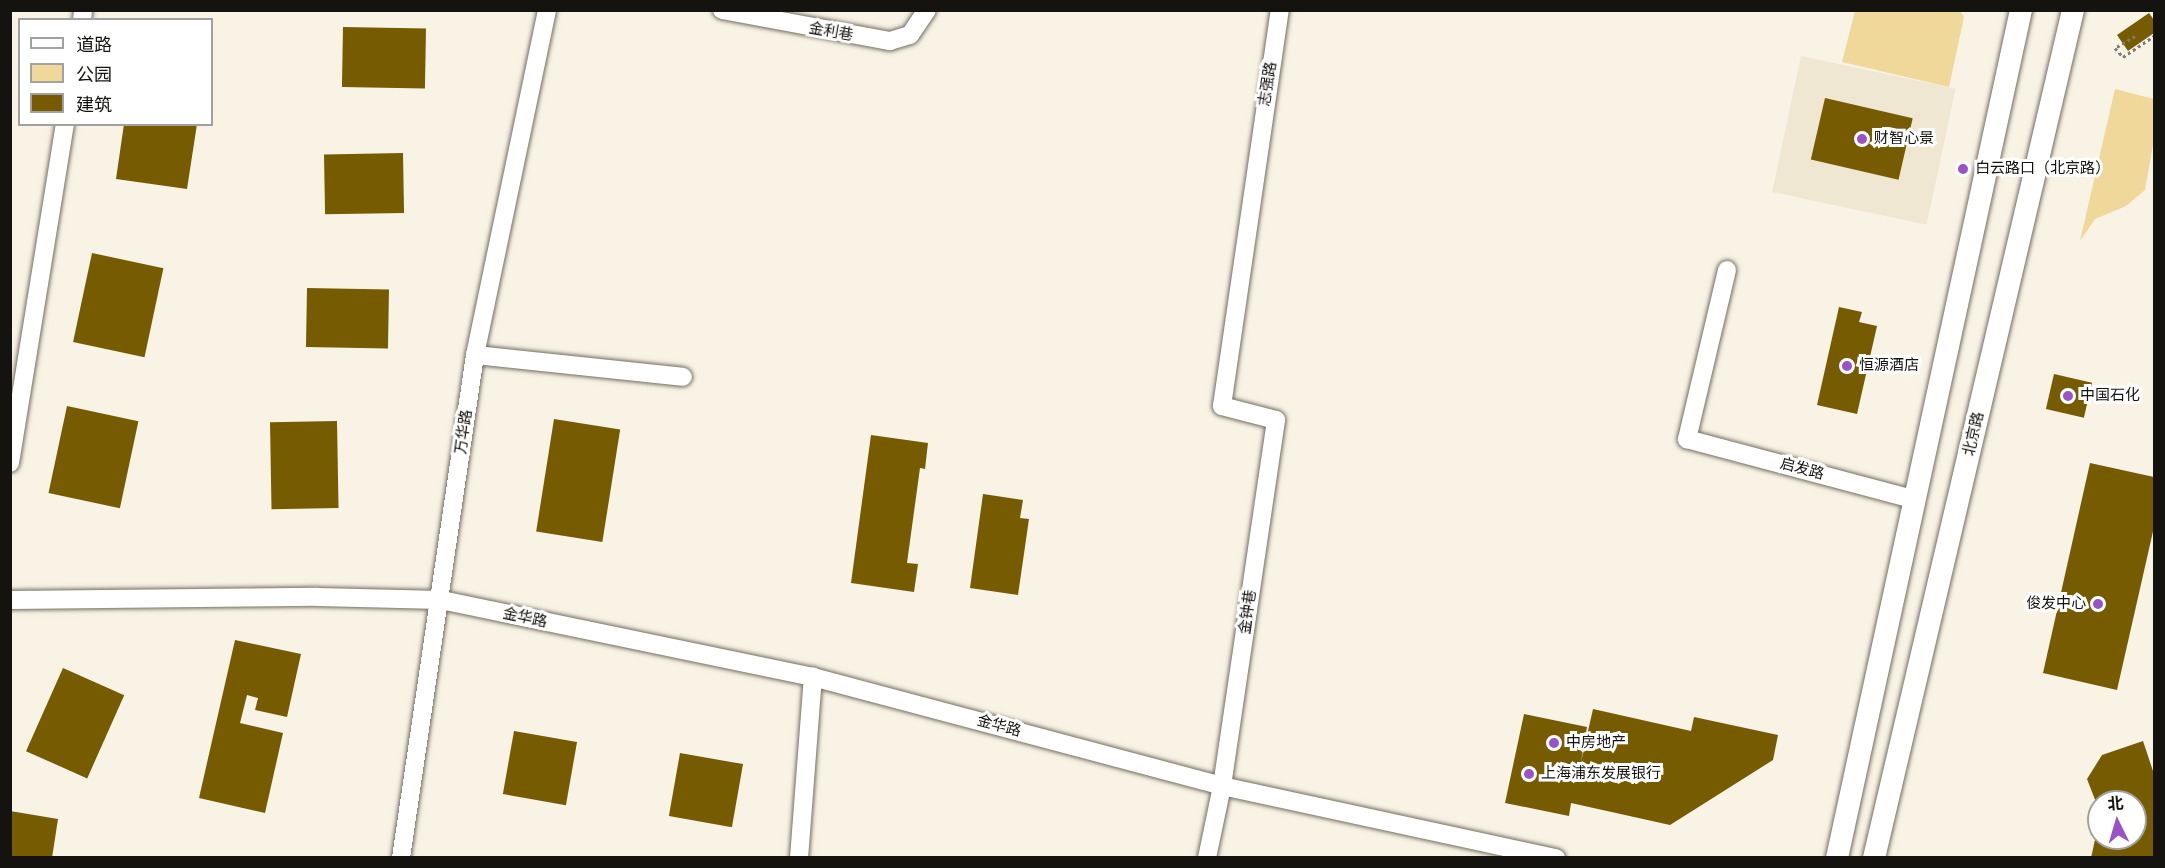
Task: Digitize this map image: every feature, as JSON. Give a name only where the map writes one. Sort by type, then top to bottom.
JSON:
[{"type":"main road","points":[[1837,858],[2022,10]]},
{"type":"main road","name":"北京路","points":[[1874,858],[2073,10]]},
{"type":"street","name":"万华路","points":[[401,858],[441,600],[475,355],[548,10]]},
{"type":"street","name":"金利巷","points":[[722,10],[890,41],[910,35],[927,10]]},
{"type":"street","name":"志强路","points":[[1222,405],[1255,158],[1280,10]]},
{"type":"street","points":[[10,463],[65,126]]},
{"type":"street","name":"启发路","points":[[1727,270],[1687,439],[1916,500]]},
{"type":"street","points":[[475,355],[683,376]]},
{"type":"street","name":"金钟巷","points":[[1207,858],[1222,786],[1276,420],[1222,405]]},
{"type":"street","name":"金华路","points":[[10,600],[318,597],[441,600],[813,677],[1222,786],[1556,858]]},
{"type":"street","points":[[799,858],[813,677]]},
{"type":"path","points":[[2135,36],[2115,48],[2122,57],[2154,36]]},
{"type":"shaded area","points":[[1801,56],[1956,89],[1927,225],[1772,192]]},
{"type":"green space","points":[[1855,11],[1960,11],[1964,17],[1949,87],[1842,62]]},
{"type":"green space","points":[[2115,89],[2154,99],[2154,139],[2145,190],[2126,206],[2095,219],[2080,241]]},
{"type":"building","points":[[2149,13],[2154,20],[2154,33],[2128,51],[2117,35]]},
{"type":"building","points":[[343,27],[426,28],[425,88],[342,87]]},
{"type":"building","name":"财智心景","points":[[1825,98],[1913,118],[1899,180],[1811,159]]},
{"type":"building","points":[[124,126],[197,126],[187,189],[116,179]]},
{"type":"building","points":[[403,153],[404,213],[325,214],[324,154]]},
{"type":"building","points":[[92,253],[163,268],[144,357],[73,342]]},
{"type":"building","points":[[307,288],[389,289],[388,348],[306,347]]},
{"type":"building","name":"恒源酒店","points":[[1839,307],[1862,312],[1859,322],[1877,326],[1857,414],[1817,405]]},
{"type":"building","name":"中国石化","points":[[2054,374],[2092,383],[2084,418],[2046,409]]},
{"type":"building","points":[[67,406],[138,421],[120,508],[48,493]]},
{"type":"building","points":[[554,419],[620,429],[602,542],[536,532]]},
{"type":"building","points":[[337,421],[339,508],[272,509],[270,422]]},
{"type":"building","points":[[871,435],[928,443],[925,469],[920,468],[907,563],[918,564],[914,592],[851,583]]},
{"type":"building","name":"俊发中心","points":[[2090,463],[2154,477],[2154,527],[2117,690],[2043,673]]},
{"type":"building","points":[[983,494],[1023,500],[1020,518],[1029,519],[1018,595],[970,588]]},
{"type":"building","points":[[235,640],[301,654],[287,717],[255,710],[258,698],[247,695],[240,723],[283,733],[265,813],[199,798]]},
{"type":"building","points":[[63,668],[124,695],[87,778],[26,751]]},
{"type":"building","points":[[1593,709],[1691,731],[1694,717],[1778,735],[1773,760],[1670,825],[1571,803],[1569,816],[1505,803],[1524,714],[1587,727],[1581,762]]},
{"type":"building","points":[[514,731],[577,742],[566,805],[503,794]]},
{"type":"building","points":[[2143,741],[2154,774],[2154,858],[2091,858],[2093,850],[2147,850],[2147,790],[2091,790],[2087,779],[2102,755]]},
{"type":"building","points":[[680,753],[743,764],[732,827],[669,816]]},
{"type":"building","points":[[10,811],[58,819],[52,858],[10,858]]},
{"type":"place","name":"财智心景","points":[[1862,139]]},
{"type":"place","name":"白云路口（北京路）","points":[[1963,169]]},
{"type":"place","name":"恒源酒店","points":[[1847,366]]},
{"type":"place","name":"中国石化","points":[[2068,396]]},
{"type":"place","name":"俊发中心","points":[[2098,604]]},
{"type":"place","name":"中房地产","points":[[1554,743]]},
{"type":"place","name":"上海浦东发展银行","points":[[1529,774]]}]
